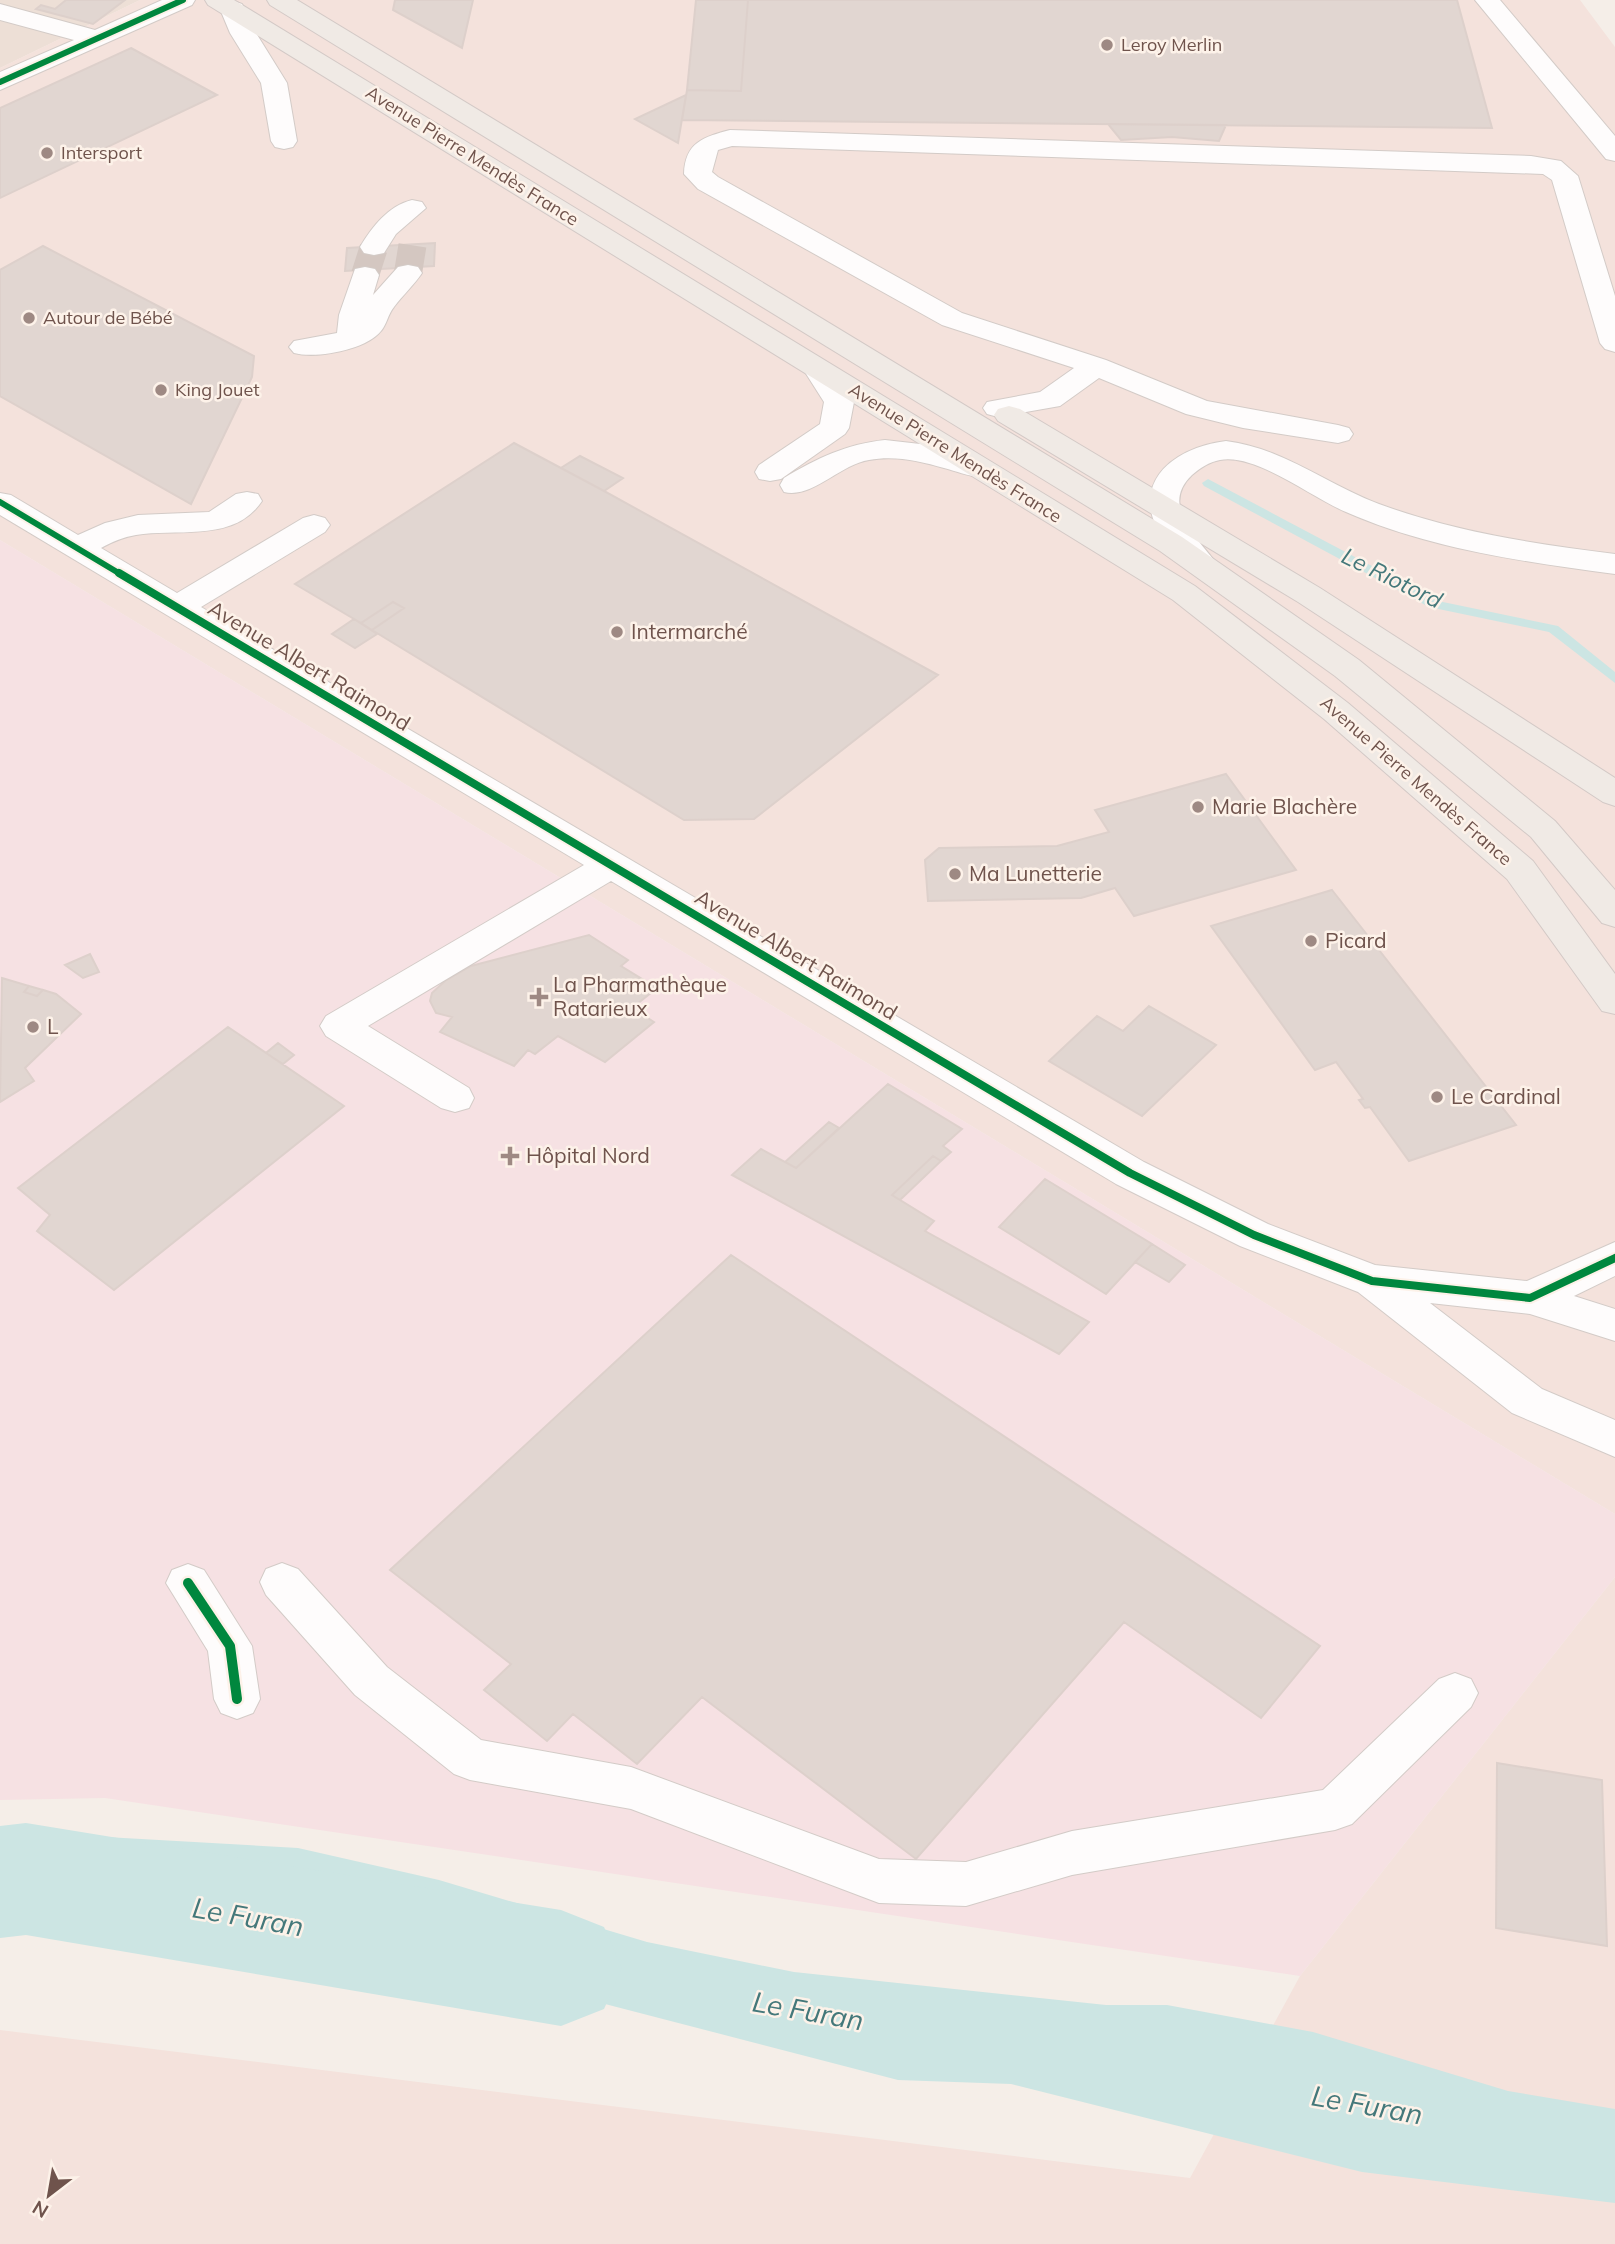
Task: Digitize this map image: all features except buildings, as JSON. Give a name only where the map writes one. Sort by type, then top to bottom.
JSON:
[{"type":"main road","name":"Avenue Pierre Mendès France","points":[[279,0],[1159,537],[1202,566],[1347,668],[1543,829],[1615,914]]},
{"type":"main road","name":"Avenue Pierre Mendès France","points":[[225,5],[1184,593],[1336,711],[1520,870],[1615,1001]]},
{"type":"main road","points":[[565,175],[650,214],[851,332],[998,408],[1309,594],[1615,794]]},
{"type":"street","points":[[0,82],[183,0]]},
{"type":"street","points":[[1487,0],[1615,153]]},
{"type":"street","points":[[225,5],[274,83],[284,141]]},
{"type":"street","points":[[0,12],[97,38]]},
{"type":"street","points":[[1338,434],[1242,419],[1198,408],[1096,366],[952,319],[777,222],[698,174],[698,165],[706,145],[730,138],[1531,164],[1551,167],[1564,176],[1615,343]]},
{"type":"street","points":[[374,247],[385,229],[412,208],[413,242]]},
{"type":"street","points":[[304,347],[350,340],[369,327],[379,307],[408,273]]},
{"type":"street","points":[[350,340],[353,315],[365,275]]},
{"type":"street","points":[[998,408],[1049,400],[1096,366]]},
{"type":"street","points":[[818,369],[839,402],[834,428],[782,478],[862,451],[901,447],[981,469]]},
{"type":"street","points":[[1202,566],[1169,524],[1164,506],[1167,486],[1183,467],[1203,454],[1226,450],[1254,454],[1364,509],[1402,522],[1536,554],[1615,564]]},
{"type":"street","points":[[76,548],[123,527],[203,523],[234,515],[247,501]]},
{"type":"street","name":"Avenue Albert Raimond","points":[[0,502],[1130,1173],[1254,1235],[1372,1281],[1530,1298],[1615,1325]]},
{"type":"street","points":[[176,607],[314,525]]},
{"type":"street","points":[[455,1098],[339,1026],[611,865]]},
{"type":"street","points":[[1530,1298],[1615,1258]]},
{"type":"street","points":[[1372,1281],[1527,1401],[1615,1439]]},
{"type":"street","points":[[282,1582],[371,1681],[470,1759],[631,1788],[879,1881],[966,1884],[1072,1853],[1335,1808],[1455,1693]]},
{"type":"street","points":[[188,1583],[230,1646],[237,1699]]},
{"type":"shaded area","points":[[0,0],[140,0],[0,68]]},
{"type":"shaded area","points":[[140,0],[1580,0],[1615,47],[1615,1514],[0,540],[0,68]]},
{"type":"shaded area","name":"Hôpital Nord","points":[[0,540],[1615,1514],[1615,1577],[1300,1976],[105,1798],[0,1800]]},
{"type":"shaded area","points":[[1615,1577],[1615,2244],[0,2244],[0,2030],[1190,2178],[1300,1976]]},
{"type":"water","points":[[0,1831],[298,1848],[439,1880],[647,1942],[794,1972],[1106,2005],[1167,2005],[1313,2032],[1508,2091],[1615,2109],[1615,2203],[1362,2172],[1011,2084],[898,2080],[528,1984],[427,1945],[338,1930],[155,1908],[31,1909],[0,1914]]},
{"type":"waterway","name":"Le Riotord","points":[[1208,483],[1434,604],[1553,629],[1615,679]]},
{"type":"waterway","name":"Le Furan","points":[[0,1882],[26,1879],[561,1968]]},
{"type":"tunnel","points":[[408,273],[413,242]]},
{"type":"tunnel","points":[[365,275],[374,247]]},
{"type":"cycle path","points":[[0,82],[183,0]]},
{"type":"cycle path","points":[[0,502],[1130,1173],[1254,1235],[1372,1281],[1530,1298],[1615,1258]]},
{"type":"cycle path","points":[[188,1583],[230,1646],[237,1699]]},
{"type":"place","name":"Leroy Merlin","points":[[1107,45]]},
{"type":"place","name":"Intersport","points":[[47,153]]},
{"type":"place","name":"Autour de Bébé","points":[[29,318]]},
{"type":"place","name":"King Jouet","points":[[161,390]]},
{"type":"place","name":"Intermarché","points":[[617,632]]},
{"type":"place","name":"Marie Blachère","points":[[1198,807]]},
{"type":"place","name":"Ma Lunetterie","points":[[955,874]]},
{"type":"place","name":"Picard","points":[[1311,941]]},
{"type":"place","name":"La Pharmathèque Ratarieux","points":[[539,997]]},
{"type":"place","name":"L","points":[[33,1027]]},
{"type":"place","name":"Le Cardinal","points":[[1437,1097]]},
{"type":"place","name":"Hôpital Nord","points":[[510,1156]]}]
